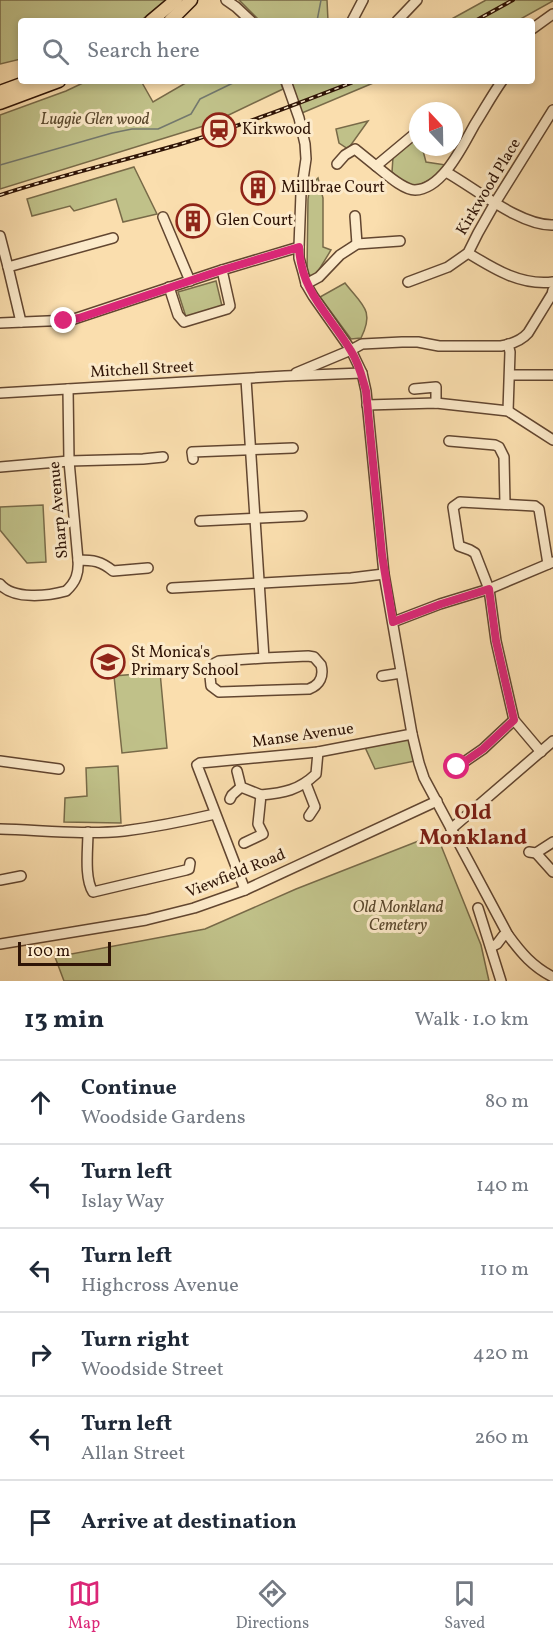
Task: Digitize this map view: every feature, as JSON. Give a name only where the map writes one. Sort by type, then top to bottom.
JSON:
[{"type":"main road","points":[[155,18],[176,0]]},
{"type":"main road","points":[[173,18],[191,0]]},
{"type":"main road","points":[[0,92],[22,84]]},
{"type":"main road","points":[[0,103],[51,84]]},
{"type":"street","points":[[226,0],[248,18]]},
{"type":"street","points":[[357,18],[363,0]]},
{"type":"street","points":[[400,18],[417,0]]},
{"type":"street","points":[[535,27],[553,14]]},
{"type":"street","points":[[287,84],[305,144],[299,258],[306,284],[351,350],[362,373],[366,391],[384,574],[419,763],[424,778],[508,935],[525,958],[553,977]]},
{"type":"street","points":[[337,164],[346,160],[355,148],[406,188],[414,190],[423,188],[436,180],[454,161],[500,84]]},
{"type":"street","name":"Kirkwood Place","points":[[408,282],[448,267],[468,253],[495,203],[553,110]]},
{"type":"street","points":[[376,166],[409,138]]},
{"type":"street","points":[[446,171],[495,203],[527,220],[553,225]]},
{"type":"street","points":[[355,216],[357,244]]},
{"type":"street","points":[[163,217],[190,280]]},
{"type":"street","points":[[0,236],[21,322]]},
{"type":"street","points":[[8,267],[113,238]]},
{"type":"street","points":[[306,284],[319,277],[340,255],[357,244],[400,241]]},
{"type":"street","points":[[0,324],[71,320],[190,280],[299,247]]},
{"type":"street","points":[[468,253],[499,272],[553,286],[552,294],[528,333],[524,338],[508,344],[510,352],[508,411]]},
{"type":"street","points":[[169,287],[178,315],[184,322],[227,309],[230,306],[222,270]]},
{"type":"street","name":"Mitchell Street","points":[[285,376],[362,344],[418,342],[439,346],[501,346],[508,344]]},
{"type":"street","name":"Mitchell Street","points":[[0,393],[362,373]]},
{"type":"street","points":[[510,375],[553,375]]},
{"type":"street","points":[[246,379],[264,658]]},
{"type":"street","points":[[414,389],[436,387],[436,403]]},
{"type":"street","name":"Sharp Avenue","points":[[0,584],[5,590],[14,594],[36,595],[63,592],[76,579],[79,569],[69,461],[68,389]]},
{"type":"street","points":[[367,405],[436,403],[508,411],[553,440]]},
{"type":"street","points":[[449,441],[500,447],[504,457],[505,504]]},
{"type":"street","points":[[193,459],[192,452],[293,448]]},
{"type":"street","points":[[0,467],[163,457]]},
{"type":"street","points":[[393,622],[489,589],[551,563],[539,509],[535,506],[460,502],[453,507],[459,546],[474,553],[489,589],[496,641],[514,720],[549,746],[452,829]]},
{"type":"street","points":[[200,521],[303,516]]},
{"type":"street","points":[[78,560],[96,560],[104,564],[112,571],[113,581]]},
{"type":"street","points":[[112,571],[148,568]]},
{"type":"street","points":[[172,588],[351,578],[384,574]]},
{"type":"street","points":[[314,657],[321,665],[322,677],[319,683],[309,688],[219,692],[211,686],[209,670],[213,664],[219,661],[264,658],[314,657]]},
{"type":"street","points":[[382,676],[401,673]]},
{"type":"street","points":[[457,767],[483,749],[514,720]]},
{"type":"street","name":"Manse Avenue","points":[[215,814],[197,765],[200,763],[318,752],[412,734]]},
{"type":"street","points":[[241,788],[261,795],[281,794],[306,784],[316,774],[318,752]]},
{"type":"street","points":[[0,761],[59,769]]},
{"type":"street","points":[[237,771],[241,788]]},
{"type":"street","points":[[306,784],[315,807],[309,816]]},
{"type":"street","points":[[230,799],[241,788]]},
{"type":"street","points":[[244,843],[264,834],[258,824],[261,795]]},
{"type":"street","name":"Viewfield Road","points":[[0,944],[147,920],[194,908],[245,890],[437,801]]},
{"type":"street","points":[[0,829],[123,831],[179,823],[215,814],[245,890]]},
{"type":"street","points":[[88,832],[88,874],[93,892],[186,870],[189,869],[190,863]]},
{"type":"street","points":[[553,842],[532,853],[553,872]]},
{"type":"street","points":[[0,880],[21,876]]},
{"type":"street","points":[[478,908],[501,981]]},
{"type":"street","points":[[491,947],[497,944],[503,936],[508,935]]},
{"type":"green space","points":[[0,0],[167,0],[144,18],[18,18],[18,60],[0,64]]},
{"type":"green space","points":[[239,0],[327,0],[328,18],[257,18]]},
{"type":"green space","points":[[486,0],[553,0],[522,18],[453,18]]},
{"type":"green space","name":"Luggie Glen wood","points":[[81,84],[143,84],[153,102],[184,84],[281,84],[283,89],[210,124],[0,189],[0,115]]},
{"type":"green space","points":[[292,84],[371,84],[302,113]]},
{"type":"green space","points":[[368,121],[348,149],[339,143],[336,129]]},
{"type":"green space","points":[[409,144],[409,156],[424,156],[426,162],[446,165],[427,182],[409,185],[392,172],[393,157]]},
{"type":"green space","points":[[134,167],[157,214],[123,222],[116,199],[74,211],[70,206],[32,216],[27,199]]},
{"type":"green space","points":[[318,178],[323,198],[323,247],[331,250],[313,277],[307,273],[308,199],[310,186]]},
{"type":"green space","points":[[216,281],[222,306],[186,317],[178,292]]},
{"type":"green space","points":[[345,283],[365,308],[367,314],[361,338],[351,339],[320,297]]},
{"type":"green space","points":[[43,505],[46,562],[27,563],[0,530],[0,507]]},
{"type":"green space","points":[[160,672],[167,748],[122,753],[114,676]]},
{"type":"green space","points":[[411,737],[415,761],[375,769],[364,745]]},
{"type":"green space","points":[[118,766],[121,823],[64,822],[65,798],[87,796],[86,768]]},
{"type":"green space","name":"Old Monkland Cemetery","points":[[439,833],[438,838],[481,945],[489,981],[64,981],[55,957],[205,929],[296,889]]},
{"type":"waterway","points":[[318,18],[321,0]]},
{"type":"waterway","points":[[0,165],[112,133],[132,129],[158,129],[191,114],[200,99],[231,84]]},
{"type":"railway","points":[[480,18],[513,0]]},
{"type":"railway","points":[[0,195],[206,136],[348,84]]},
{"type":"place","name":"Kirkwood","points":[[219,130]]},
{"type":"place","name":"Millbrae Court","points":[[258,188]]},
{"type":"place","name":"Glen Court","points":[[193,221]]},
{"type":"place","name":"St Monica's Primary School","points":[[108,662]]},
{"type":"district","name":"Old Monkland","points":[[473,826]]},
{"type":"route","points":[[64,321],[299,247],[299,258],[306,284],[351,350],[362,373],[366,391],[384,574],[393,622],[489,589],[496,641],[514,720],[483,749],[457,767]]}]
